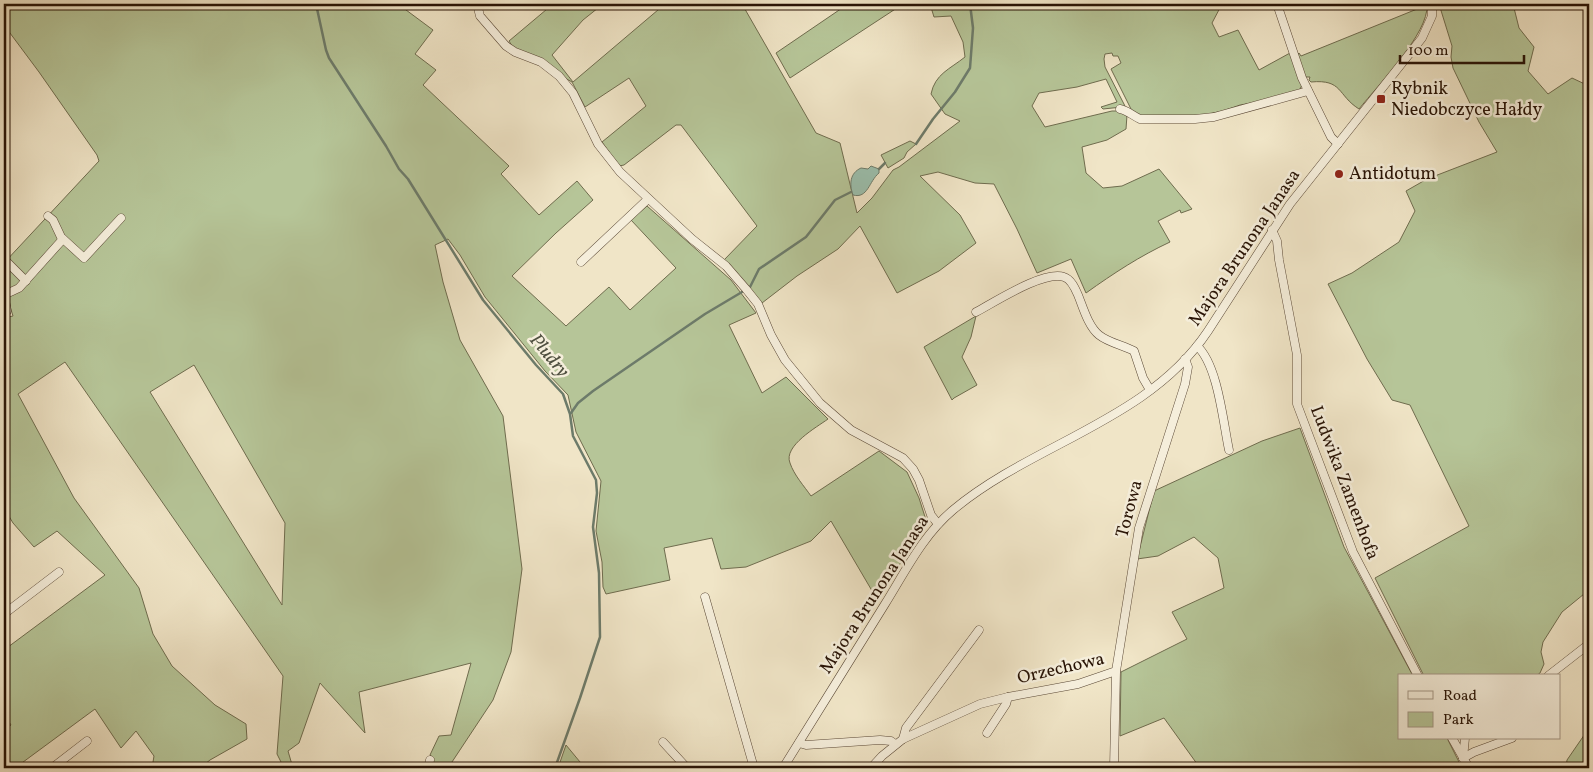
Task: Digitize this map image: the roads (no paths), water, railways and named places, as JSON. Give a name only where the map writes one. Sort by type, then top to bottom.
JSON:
[{"type":"street","points":[[477,4],[480,16],[506,46],[541,62],[559,76],[573,93],[592,134],[604,154],[620,172],[692,239],[726,266],[746,289],[758,304],[771,336],[785,360],[820,403],[851,430],[903,458],[913,469],[919,480],[931,515],[938,524]]},
{"type":"street","points":[[1277,4],[1308,91],[1331,137],[1338,144]]},
{"type":"street","name":"Majora Brunona Janasa","points":[[783,768],[915,556],[938,524],[992,481],[1116,414],[1150,390],[1197,346],[1294,198],[1422,38],[1432,16],[1432,4]]},
{"type":"street","points":[[1120,109],[1140,119],[1195,119],[1236,112],[1308,91]]},
{"type":"street","points":[[582,262],[648,199]]},
{"type":"street","points":[[48,216],[53,220],[64,239],[84,258],[121,218]]},
{"type":"street","name":"Ludwika Zamenhofa","points":[[1272,230],[1277,241],[1278,260],[1297,355],[1297,404],[1352,552],[1417,674]]},
{"type":"street","points":[[4,315],[7,311],[4,295],[19,288],[64,239]]},
{"type":"street","points":[[6,261],[26,280]]},
{"type":"street","points":[[976,312],[1034,281],[1052,276],[1064,277],[1070,281],[1077,292],[1095,332],[1106,340],[1134,351],[1143,378],[1150,390]]},
{"type":"street","name":"Majora Brunona Janasa","points":[[1197,346],[1212,370],[1229,450]]},
{"type":"street","name":"Torowa","points":[[1116,671],[1138,528],[1185,384],[1188,367],[1185,359]]},
{"type":"street","points":[[4,614],[59,572]]},
{"type":"street","points":[[705,597],[754,768]]},
{"type":"street","points":[[903,739],[906,728],[979,630]]},
{"type":"street","points":[[1551,674],[1589,644]]},
{"type":"street","name":"Orzechowa","points":[[871,768],[895,744],[903,739],[980,704],[1078,684],[1116,671],[1114,768]]},
{"type":"street","name":"Orzechowa","points":[[987,733],[1006,704],[1008,697]]},
{"type":"street","points":[[798,743],[806,745],[880,740],[895,744]]},
{"type":"street","points":[[1453,740],[1469,768]]},
{"type":"street","points":[[1463,758],[1465,740]]},
{"type":"street","points":[[1463,758],[1507,740]]},
{"type":"street","points":[[52,768],[87,742]]},
{"type":"street","points":[[663,742],[687,768]]},
{"type":"street","points":[[428,768],[430,760]]},
{"type":"waterway","name":"Pludry","points":[[316,4],[329,58],[399,169],[408,179],[483,300],[536,365],[563,394],[570,414],[573,436],[596,480],[597,493],[593,527],[599,573],[600,637],[555,768]]},
{"type":"waterway","points":[[916,144],[955,92],[970,68],[973,28],[970,4]]},
{"type":"waterway","points":[[879,169],[885,163]]},
{"type":"waterway","points":[[750,287],[759,269],[806,237],[835,200],[851,192]]},
{"type":"waterway","points":[[571,413],[578,403],[593,391],[705,314],[742,292]]},
{"type":"place","name":"Rybnik Niedobczyce Hałdy","points":[[1381,99]]},
{"type":"place","name":"Antidotum","points":[[1339,174]]}]
